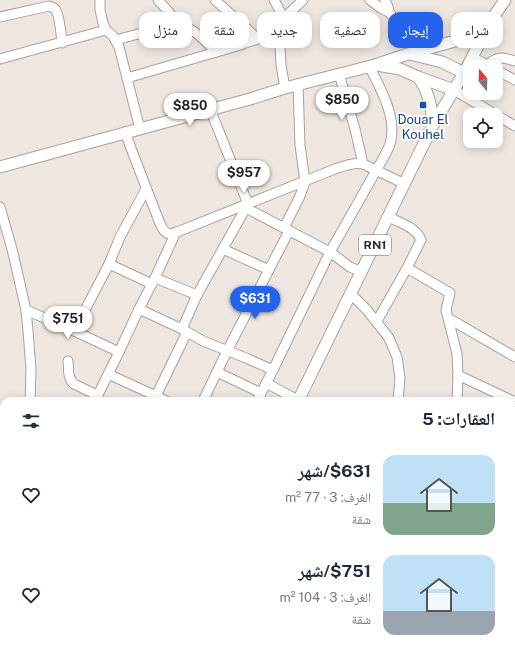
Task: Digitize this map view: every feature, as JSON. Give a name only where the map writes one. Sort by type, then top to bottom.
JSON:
[{"type":"main road","name":"RN1","points":[[497,12],[505,0]]},
{"type":"main road","points":[[0,167],[250,99],[298,84],[372,66],[451,42]]},
{"type":"main road","name":"RN1","points":[[470,60],[477,48]]},
{"type":"main road","points":[[408,54],[442,62],[463,72]]},
{"type":"main road","points":[[372,66],[400,69],[454,90]]},
{"type":"main road","name":"RN1","points":[[300,397],[433,125],[463,75]]},
{"type":"main road","points":[[418,77],[423,83],[428,96],[433,125]]},
{"type":"street","points":[[100,0],[101,17],[106,30],[116,40],[140,129]]},
{"type":"street","points":[[158,0],[169,12]]},
{"type":"street","points":[[215,0],[257,38]]},
{"type":"street","points":[[274,0],[280,12]]},
{"type":"street","points":[[290,12],[303,0]]},
{"type":"street","points":[[370,0],[382,9],[389,12]]},
{"type":"street","points":[[385,0],[389,12]]},
{"type":"street","points":[[0,17],[56,4],[62,43]]},
{"type":"street","points":[[0,59],[106,30]]},
{"type":"street","points":[[192,31],[198,34],[216,52]]},
{"type":"street","points":[[116,40],[139,34]]},
{"type":"street","points":[[127,78],[257,39]]},
{"type":"street","points":[[281,48],[281,65],[285,88]]},
{"type":"street","points":[[472,57],[478,60]]},
{"type":"street","points":[[493,60],[497,58],[504,58],[515,61]]},
{"type":"street","points":[[217,372],[259,397],[330,252],[390,143],[392,135],[387,104],[372,66]]},
{"type":"street","points":[[339,74],[355,129],[363,164]]},
{"type":"street","points":[[503,74],[515,80]]},
{"type":"street","points":[[205,397],[269,270],[305,182],[300,145],[298,84]]},
{"type":"street","points":[[454,90],[515,126]]},
{"type":"street","points":[[210,109],[247,206],[330,252],[350,267],[362,272]]},
{"type":"street","points":[[126,132],[146,189],[163,231],[170,234],[247,206],[346,165],[356,163],[363,164],[405,184]]},
{"type":"street","points":[[74,330],[109,264],[120,237],[146,189]]},
{"type":"street","points":[[155,397],[184,331],[197,295],[247,206]]},
{"type":"street","points":[[0,207],[12,249],[26,310],[31,369],[30,397]]},
{"type":"street","points":[[377,321],[421,240],[419,235],[411,228],[389,217]]},
{"type":"street","points":[[96,397],[176,232]]},
{"type":"street","points":[[223,249],[269,270]]},
{"type":"street","points":[[109,264],[153,281],[197,295]]},
{"type":"street","points":[[407,268],[450,294],[446,310],[457,354],[458,397]]},
{"type":"street","points":[[351,294],[377,321],[389,338],[397,357],[400,378],[398,397]]},
{"type":"street","points":[[139,309],[209,344],[273,370]]},
{"type":"street","points":[[26,310],[74,330],[119,352]]},
{"type":"street","points":[[448,318],[515,357]]},
{"type":"street","points":[[68,361],[69,377],[71,381],[94,397]]},
{"type":"street","points":[[108,374],[150,397]]},
{"type":"street","points":[[458,375],[504,397]]},
{"type":"street","points":[[266,383],[291,397]]},
{"type":"place","name":"Douar El Kouhel","points":[[423,105]]}]
